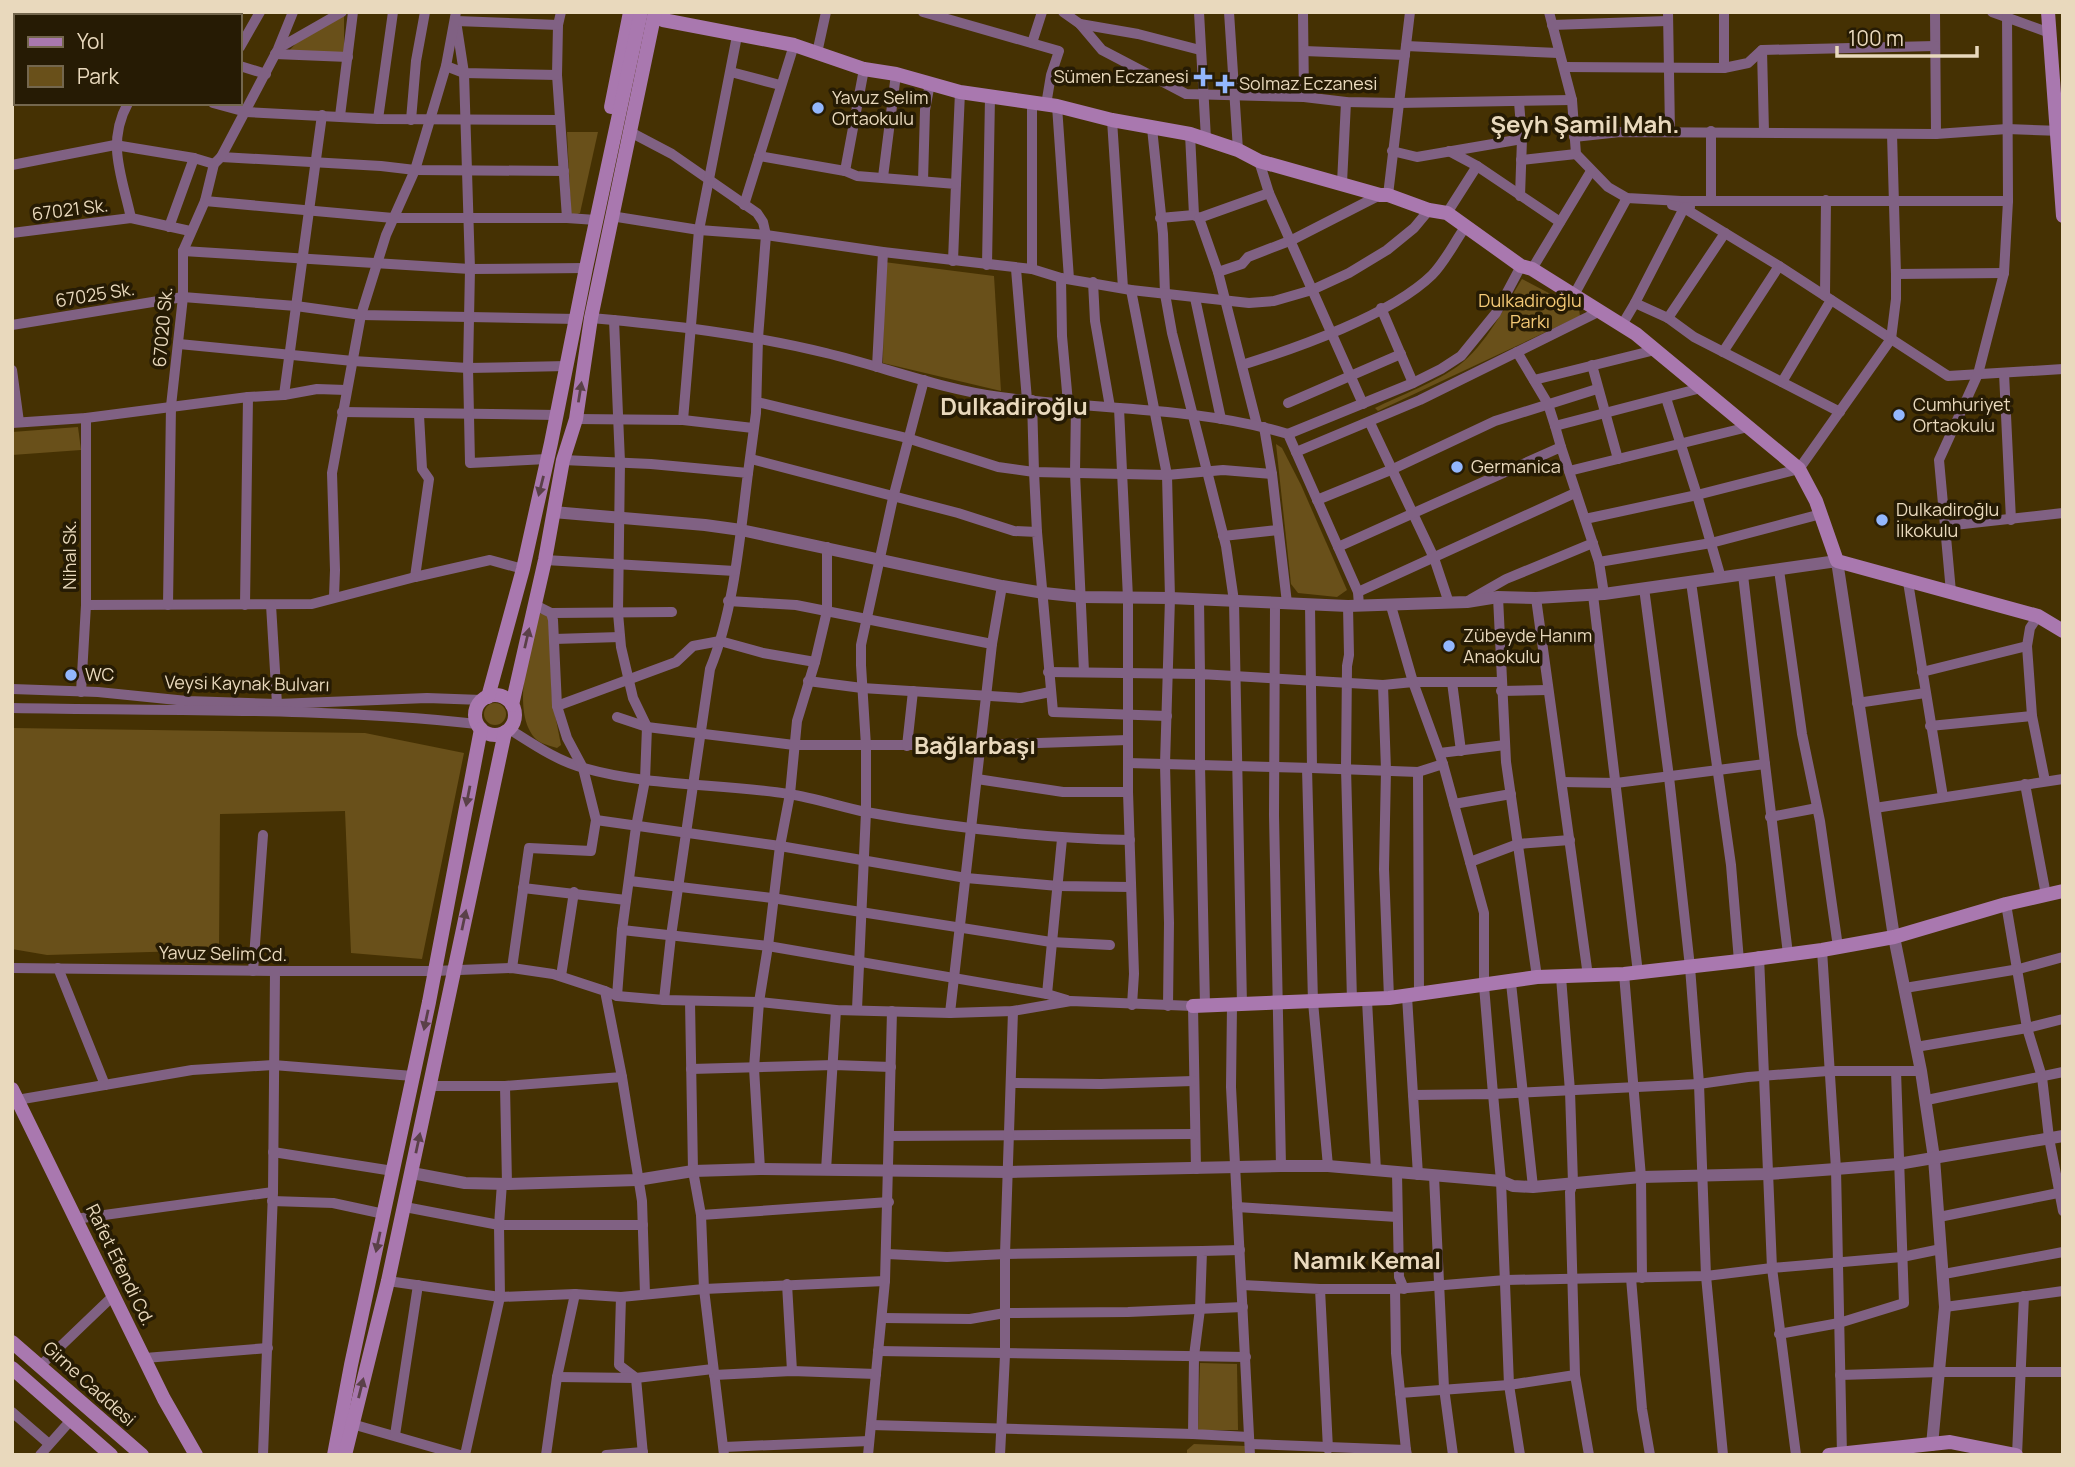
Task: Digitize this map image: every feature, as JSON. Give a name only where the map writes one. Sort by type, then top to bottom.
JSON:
[{"type":"main road","points":[[611,179],[601,164],[603,146],[630,12]]},
{"type":"main road","points":[[334,1455],[434,971],[479,727],[475,712],[485,698],[523,569],[567,366],[584,318],[611,216],[611,179],[642,12]]},
{"type":"main road","points":[[2048,12],[2060,131],[2063,216]]},
{"type":"main road","points":[[611,179],[628,160],[661,15]]},
{"type":"main road","points":[[345,1455],[405,1207],[453,970],[507,731],[515,718],[512,705],[545,560],[563,460],[576,419],[586,268],[596,220],[661,15]]},
{"type":"main road","points":[[661,15],[737,36],[794,45],[864,69],[896,74],[960,92],[1045,104],[1190,134],[1237,150],[1259,161],[1447,213],[1527,268],[1622,325],[1799,469],[1821,514],[1837,561],[2038,616],[2063,631]]},
{"type":"main road","points":[[485,698],[501,696],[512,705]]},
{"type":"main road","points":[[479,727],[492,734],[507,731]]},
{"type":"main road","points":[[1199,1006],[1389,998],[1511,983],[1537,977],[1631,973],[1822,950],[1894,937],[2057,892]]},
{"type":"main road","name":"Rafet Efendi Cd.","points":[[14,1095],[164,1399],[196,1455]]},
{"type":"main road","name":"Girne Caddesi","points":[[12,1342],[142,1455]]},
{"type":"main road","name":"Girne Caddesi","points":[[12,1353],[129,1455]]},
{"type":"main road","points":[[12,1368],[111,1455]]},
{"type":"main road","points":[[1931,1450],[1950,1442],[2017,1455]]},
{"type":"main road","points":[[1837,1454],[1931,1450],[1969,1455]]},
{"type":"street","points":[[242,44],[260,12]]},
{"type":"street","name":"67020 Sk.","points":[[168,605],[171,406],[183,297],[183,251],[205,201],[217,161],[266,74],[293,12]]},
{"type":"street","points":[[277,51],[342,12]]},
{"type":"street","points":[[340,116],[352,12]]},
{"type":"street","points":[[378,119],[393,12]]},
{"type":"street","points":[[411,120],[416,61],[425,12]]},
{"type":"street","points":[[561,12],[558,25],[557,75],[568,218]]},
{"type":"street","points":[[817,53],[826,12]]},
{"type":"street","points":[[923,12],[1059,51],[1045,104],[1032,269]]},
{"type":"street","points":[[1032,43],[1042,12]]},
{"type":"street","points":[[1063,12],[1080,24],[1102,50],[1186,94],[1398,103],[1572,100]]},
{"type":"street","points":[[1199,12],[1206,139]]},
{"type":"street","points":[[1228,12],[1237,150]]},
{"type":"street","points":[[1303,12],[1304,97]]},
{"type":"street","points":[[1218,272],[1242,264],[1248,257],[1292,240],[1384,195],[1410,12]]},
{"type":"street","points":[[1549,12],[1572,100],[1576,154],[1608,187],[1627,198],[1710,201],[2008,201]]},
{"type":"street","points":[[1724,12],[1724,68]]},
{"type":"street","points":[[1935,12],[1936,134]]},
{"type":"street","points":[[1992,12],[2007,15],[2050,33]]},
{"type":"street","points":[[1951,592],[1939,460],[1978,374],[2004,274],[2008,201],[2007,15]]},
{"type":"street","points":[[456,16],[558,25]]},
{"type":"street","points":[[334,597],[332,473],[361,315],[393,218],[415,170],[446,66],[456,16]]},
{"type":"street","points":[[456,16],[464,73],[469,218],[470,463],[547,459]]},
{"type":"street","points":[[1552,25],[1668,17],[1670,132]]},
{"type":"street","points":[[1080,24],[1138,34],[1200,50]]},
{"type":"street","points":[[684,420],[699,230],[737,36]]},
{"type":"street","points":[[744,205],[794,45]]},
{"type":"street","points":[[1564,67],[1724,68],[1748,63],[1762,50],[1935,46]]},
{"type":"street","points":[[1762,50],[1764,132]]},
{"type":"street","points":[[277,51],[348,57]]},
{"type":"street","points":[[1304,51],[1558,53]]},
{"type":"street","points":[[446,66],[464,73],[557,75]]},
{"type":"street","points":[[242,67],[266,74]]},
{"type":"street","points":[[845,171],[864,69]]},
{"type":"street","points":[[731,72],[780,85]]},
{"type":"street","points":[[883,177],[896,74]]},
{"type":"street","points":[[923,181],[925,110],[930,83]]},
{"type":"street","points":[[953,261],[960,92]]},
{"type":"street","points":[[987,265],[990,97]]},
{"type":"street","points":[[1342,183],[1346,102]]},
{"type":"street","points":[[1518,102],[1522,139],[1520,196]]},
{"type":"street","points":[[1045,104],[1065,278],[1062,336],[1072,403],[1084,672]]},
{"type":"street","points":[[127,105],[119,119],[115,145],[131,218],[190,231]]},
{"type":"street","points":[[221,105],[246,112],[378,119],[559,120]]},
{"type":"street","points":[[284,395],[322,115]]},
{"type":"street","points":[[1112,120],[1127,289],[1167,475],[1170,597],[1165,764],[1168,1006]]},
{"type":"street","points":[[1152,128],[1165,294],[1172,333],[1223,536],[1234,601],[1237,675],[1237,1005],[1231,1087],[1250,1445]]},
{"type":"street","points":[[1574,137],[1620,132],[1936,134],[2007,129],[2060,131]]},
{"type":"street","points":[[1710,201],[1711,131]]},
{"type":"street","points":[[1190,134],[1196,216],[1218,272],[1260,426],[1272,474],[1278,530],[1281,603],[1275,677],[1273,767],[1281,1166]]},
{"type":"street","points":[[1585,519],[1697,495],[1799,469],[1891,339],[1896,299],[1892,134]]},
{"type":"street","points":[[634,135],[672,154],[757,213],[766,235],[758,338],[757,402],[751,459],[735,571],[720,641],[710,670],[664,1000]]},
{"type":"street","points":[[1392,151],[1417,157],[1522,139]]},
{"type":"street","points":[[12,166],[115,145],[217,161],[317,162],[415,170],[564,171]]},
{"type":"street","points":[[1449,151],[1478,166],[1560,222]]},
{"type":"street","points":[[1521,159],[1576,154]]},
{"type":"street","points":[[759,156],[845,171],[857,176],[956,184]]},
{"type":"street","points":[[169,227],[194,158]]},
{"type":"street","points":[[1259,161],[1269,193],[1363,404]]},
{"type":"street","points":[[1447,213],[1478,166]]},
{"type":"street","points":[[1376,1171],[1360,1000],[1346,768],[1347,666],[1358,592],[1288,434],[1413,383],[1461,356],[1496,313],[1560,222],[1591,171]]},
{"type":"street","points":[[1160,218],[1196,216],[1269,193]]},
{"type":"street","points":[[1574,295],[1627,198]]},
{"type":"street","points":[[1658,200],[1684,208],[1948,376],[2063,369]]},
{"type":"street","points":[[1782,382],[1828,298],[1826,200]]},
{"type":"street","points":[[205,201],[393,218],[596,220]]},
{"type":"street","points":[[1622,325],[1684,208],[1710,201]]},
{"type":"street","points":[[611,216],[699,230],[766,235],[1032,269],[1127,289],[1226,302],[1274,300],[1312,290],[1349,273],[1387,250],[1414,228],[1429,210]]},
{"type":"street","name":"67021 Sk.","points":[[12,233],[131,218]]},
{"type":"street","points":[[1242,365],[1289,350],[1397,300],[1433,274],[1466,226]]},
{"type":"street","points":[[1668,318],[1725,233]]},
{"type":"street","points":[[183,251],[470,270],[586,268]]},
{"type":"street","points":[[877,367],[883,252]]},
{"type":"street","points":[[1723,352],[1779,266]]},
{"type":"street","points":[[1016,269],[1053,712],[1167,716]]},
{"type":"street","points":[[1896,274],[2004,274]]},
{"type":"street","points":[[1093,282],[1095,321],[1114,407],[1128,598],[1128,792],[1134,974],[1132,1005]]},
{"type":"street","name":"67025 Sk.","points":[[12,325],[183,297],[296,306],[361,315],[614,320],[693,327],[758,338],[998,397],[1194,415],[1260,426],[1288,434]]},
{"type":"street","points":[[1195,298],[1221,419]]},
{"type":"street","points":[[1635,303],[1668,318],[1694,337],[1840,412]]},
{"type":"street","points":[[1381,308],[1413,383]]},
{"type":"street","points":[[1296,452],[1370,423],[1600,312]]},
{"type":"street","points":[[614,320],[620,462],[618,613],[620,637],[633,698],[647,727],[645,780],[622,930],[617,996]]},
{"type":"street","points":[[179,344],[468,369],[567,366]]},
{"type":"street","points":[[1534,380],[1655,350]]},
{"type":"street","points":[[1517,352],[1548,404],[1599,562],[1598,594],[1631,973],[1633,1086],[1641,1177],[1637,1278],[1642,1409],[1650,1455]]},
{"type":"street","points":[[1287,403],[1401,354]]},
{"type":"street","points":[[1592,365],[1618,459]]},
{"type":"street","points":[[12,370],[16,422],[86,418],[317,389],[346,390]]},
{"type":"street","points":[[2004,373],[2011,520]]},
{"type":"street","points":[[857,1009],[866,812],[861,645],[907,438],[924,380]]},
{"type":"street","points":[[1555,426],[1701,388]]},
{"type":"street","points":[[1317,500],[1393,469],[1495,421],[1597,389]]},
{"type":"street","points":[[245,605],[248,397]]},
{"type":"street","points":[[1666,397],[1721,578]]},
{"type":"street","points":[[757,402],[907,438],[998,467],[1034,472],[1120,475],[1167,475],[1208,470],[1272,474]]},
{"type":"street","points":[[342,412],[468,416],[557,415]]},
{"type":"street","points":[[415,576],[429,479],[422,469],[419,415]]},
{"type":"street","name":"Nihal Sk.","points":[[81,692],[86,605],[86,418]]},
{"type":"street","points":[[576,419],[684,420],[753,428]]},
{"type":"street","points":[[1370,423],[1434,558],[1449,603]]},
{"type":"street","points":[[1569,471],[1748,428]]},
{"type":"street","points":[[1338,547],[1561,447]]},
{"type":"street","points":[[751,459],[958,513],[1014,531],[1037,532]]},
{"type":"street","points":[[563,460],[748,473]]},
{"type":"street","points":[[1358,592],[1575,494]]},
{"type":"street","points":[[553,512],[741,530],[1002,586],[1082,597],[1170,597],[1391,606],[1499,597],[1536,598],[1598,594],[1837,561],[1894,937],[1927,1100],[1934,1158],[1945,1307],[1931,1450]]},
{"type":"street","points":[[1945,526],[2063,513]]},
{"type":"street","points":[[1599,562],[1711,543],[1821,514]]},
{"type":"street","points":[[1223,536],[1278,530]]},
{"type":"street","points":[[1467,601],[1506,579],[1593,543]]},
{"type":"street","points":[[760,1169],[754,1068],[759,1002],[772,898],[790,794],[797,721],[827,611],[827,547]]},
{"type":"street","points":[[86,605],[312,604],[415,576],[490,560],[523,569]]},
{"type":"street","points":[[545,560],[735,571]]},
{"type":"street","points":[[1779,570],[1802,734],[1817,808],[1839,947]]},
{"type":"street","points":[[1743,575],[1788,954]]},
{"type":"street","points":[[1691,582],[1718,770],[1739,961]]},
{"type":"street","points":[[1908,582],[1943,797]]},
{"type":"street","points":[[950,1013],[992,645],[1002,586]]},
{"type":"street","points":[[1644,588],[1690,967],[1699,1084],[1706,1276],[1723,1455]]},
{"type":"street","points":[[1499,597],[1505,745],[1537,977]]},
{"type":"street","points":[[1536,598],[1588,976]]},
{"type":"street","points":[[1196,1169],[1193,1081],[1199,1006],[1199,599]]},
{"type":"street","points":[[728,601],[796,605],[992,645]]},
{"type":"street","points":[[1310,604],[1313,1002],[1328,1166]]},
{"type":"street","points":[[271,605],[277,704]]},
{"type":"street","points":[[534,605],[551,612],[672,612]]},
{"type":"street","points":[[1391,606],[1413,682],[1440,753],[1484,913],[1484,986],[1501,1181],[1509,1385],[1520,1455]]},
{"type":"street","points":[[512,968],[529,848],[591,851],[596,820],[583,768],[567,738],[557,706],[551,612]]},
{"type":"street","points":[[2038,616],[2030,628],[2027,646],[2032,716],[2045,781]]},
{"type":"street","points":[[554,639],[620,637]]},
{"type":"street","points":[[557,706],[676,662],[693,646],[720,641],[763,653],[815,662]]},
{"type":"street","points":[[1922,672],[2027,646]]},
{"type":"street","points":[[1048,672],[1237,675],[1383,685],[1452,682],[1547,691]]},
{"type":"street","points":[[808,681],[862,688],[1021,698],[1050,692]]},
{"type":"street","points":[[1452,682],[1461,751]]},
{"type":"street","points":[[1383,685],[1387,770],[1384,869],[1389,998]]},
{"type":"street","name":"Veysi Kaynak Bulvarı","points":[[12,689],[277,704],[485,698]]},
{"type":"street","points":[[907,746],[913,691]]},
{"type":"street","points":[[1857,703],[1924,692]]},
{"type":"street","name":"Veysi Kaynak Bulvarı","points":[[12,709],[278,712],[443,720],[479,727]]},
{"type":"street","points":[[1930,726],[2032,716]]},
{"type":"street","points":[[617,717],[647,727],[794,746],[980,745],[1128,740]]},
{"type":"street","points":[[507,731],[546,753],[583,768],[645,780],[790,794],[866,812],[972,828],[1062,839],[1130,840]]},
{"type":"street","points":[[1440,753],[1505,745]]},
{"type":"street","points":[[1128,763],[1418,772],[1443,764]]},
{"type":"street","points":[[1562,782],[1616,783],[1765,764]]},
{"type":"street","points":[[1418,772],[1413,995],[1413,1095],[1418,1175]]},
{"type":"street","points":[[977,779],[1063,792],[1128,792]]},
{"type":"street","points":[[1875,808],[2063,779]]},
{"type":"street","points":[[2025,784],[2057,892]]},
{"type":"street","points":[[1454,804],[1511,794]]},
{"type":"street","points":[[1770,817],[1817,808]]},
{"type":"street","points":[[596,820],[780,846],[966,878],[1058,886],[1131,887]]},
{"type":"street","points":[[253,971],[263,835]]},
{"type":"street","points":[[1047,995],[1062,839]]},
{"type":"street","points":[[1470,862],[1518,844],[1570,840]]},
{"type":"street","points":[[630,881],[772,898],[1051,942],[1110,945]]},
{"type":"street","points":[[523,888],[626,900]]},
{"type":"street","points":[[561,976],[574,892]]},
{"type":"street","points":[[2006,904],[2027,1028],[2042,1077],[2049,1138],[2063,1211]]},
{"type":"street","points":[[622,930],[768,946],[1071,1001],[1199,1006]]},
{"type":"street","points":[[1822,950],[1836,1169],[1840,1375],[1837,1454]]},
{"type":"street","points":[[1759,956],[1772,1268],[1796,1455]]},
{"type":"street","points":[[1905,988],[2019,969],[2063,957]]},
{"type":"street","name":"Yavuz Selim Cd.","points":[[12,968],[253,971],[512,968],[561,976],[617,996],[794,1004],[836,1010],[950,1013],[1013,1010],[1071,1001]]},
{"type":"street","points":[[58,968],[105,1085]]},
{"type":"street","points":[[262,1455],[273,1197],[275,971]]},
{"type":"street","points":[[1561,977],[1570,1091],[1575,1375],[1589,1455]]},
{"type":"street","points":[[1511,983],[1533,1187]]},
{"type":"street","points":[[605,991],[622,1077],[643,1225],[645,1294]]},
{"type":"street","points":[[690,1001],[693,1171],[701,1214],[704,1289],[724,1451],[869,1441]]},
{"type":"street","points":[[827,1170],[836,1010]]},
{"type":"street","points":[[1000,1455],[1013,1010]]},
{"type":"street","points":[[868,1455],[886,1281],[892,1011]]},
{"type":"street","points":[[1916,1047],[2027,1028],[2063,1019]]},
{"type":"street","points":[[14,1095],[105,1085],[192,1070],[273,1065],[413,1076]]},
{"type":"street","points":[[691,1069],[834,1065],[891,1067]]},
{"type":"street","points":[[1413,1095],[1524,1094],[1699,1084],[1828,1071],[1921,1071]]},
{"type":"street","points":[[1779,1334],[1839,1323],[1903,1304],[1895,1071]]},
{"type":"street","points":[[1927,1100],[2063,1072]]},
{"type":"street","points":[[431,1086],[505,1086],[622,1077]]},
{"type":"street","points":[[1012,1083],[1193,1081]]},
{"type":"street","points":[[352,1424],[462,1455],[500,1297],[499,1225],[504,1184],[505,1086]]},
{"type":"street","points":[[890,1136],[1195,1134]]},
{"type":"street","points":[[412,1173],[465,1183],[504,1184],[637,1180],[693,1171],[760,1169],[1009,1172],[1328,1166],[1501,1181],[1513,1186],[1533,1187],[1641,1177],[1768,1174],[1898,1164],[2063,1136]]},
{"type":"street","points":[[273,1152],[393,1171]]},
{"type":"street","points":[[871,1425],[1193,1434],[1250,1445],[1407,1452],[1399,1393],[1400,1289],[1396,1173]]},
{"type":"street","points":[[1434,1176],[1444,1388],[1453,1455]]},
{"type":"street","points":[[1939,1217],[2061,1192]]},
{"type":"street","points":[[75,1219],[273,1197],[333,1203],[384,1214]]},
{"type":"street","points":[[701,1214],[888,1202]]},
{"type":"street","points":[[405,1207],[499,1225],[643,1225]]},
{"type":"street","points":[[1237,1207],[1397,1217]]},
{"type":"street","points":[[1242,1285],[1400,1289],[1506,1280],[1706,1276],[1902,1258],[1941,1249]]},
{"type":"street","points":[[887,1254],[947,1258],[1005,1254],[1240,1250]]},
{"type":"street","points":[[1193,1434],[1202,1251]]},
{"type":"street","points":[[1944,1275],[2063,1252]]},
{"type":"street","points":[[388,1281],[500,1297],[575,1294],[621,1297],[786,1284],[886,1281]]},
{"type":"street","points":[[786,1284],[792,1371]]},
{"type":"street","points":[[395,1435],[418,1285]]},
{"type":"street","points":[[1320,1289],[1328,1449]]},
{"type":"street","points":[[1945,1307],[2063,1291]]},
{"type":"street","points":[[546,1455],[557,1377],[575,1294]]},
{"type":"street","points":[[40,1366],[113,1296]]},
{"type":"street","points":[[2017,1455],[2024,1296]]},
{"type":"street","points":[[606,1455],[643,1453],[636,1378],[619,1365],[621,1297]]},
{"type":"street","points":[[883,1318],[970,1319],[1005,1313],[1128,1312],[1243,1307]]},
{"type":"street","points":[[145,1358],[268,1348]]},
{"type":"street","points":[[878,1351],[1246,1357]]},
{"type":"street","points":[[557,1377],[636,1378],[714,1372],[792,1371],[876,1374]]},
{"type":"street","points":[[1840,1375],[2063,1372]]},
{"type":"street","points":[[1399,1393],[1509,1385],[1575,1375]]},
{"type":"street","points":[[12,1412],[49,1444]]},
{"type":"street","points":[[40,1455],[71,1420]]},
{"type":"green space","points":[[344,15],[344,52],[287,53],[300,39]]},
{"type":"green space","points":[[567,132],[598,132],[580,213],[575,215],[571,213]]},
{"type":"green space","points":[[884,262],[994,276],[1001,391],[883,363]]},
{"type":"green space","name":"Dulkadiroğlu Parkı","points":[[1522,279],[1579,309],[1580,316],[1378,411],[1375,408],[1458,366],[1477,348],[1494,325]]},
{"type":"green space","points":[[78,427],[81,450],[12,455],[12,432]]},
{"type":"green space","points":[[1276,444],[1282,448],[1301,485],[1347,590],[1337,597],[1298,593],[1291,584]]},
{"type":"green space","points":[[538,613],[549,615],[552,699],[561,745],[557,748],[537,740],[524,714],[524,678]]},
{"type":"green space","points":[[495,703],[503,706],[506,714],[503,722],[495,725],[487,722],[484,714],[487,706]]},
{"type":"green space","points":[[12,728],[365,733],[464,753],[422,959],[351,953],[345,811],[220,814],[219,950],[47,955],[12,949]]},
{"type":"green space","points":[[1200,1363],[1237,1364],[1238,1430],[1198,1430]]},
{"type":"green space","points":[[1194,1444],[1246,1446],[1246,1455],[1187,1455],[1187,1450]]},
{"type":"place","name":"Sümen Eczanesi","points":[[1203,77]]},
{"type":"place","name":"Solmaz Eczanesi","points":[[1225,84]]},
{"type":"place","name":"Yavuz Selim Ortaokulu","points":[[818,108]]},
{"type":"place","name":"Cumhuriyet Ortaokulu","points":[[1899,415]]},
{"type":"place","name":"Germanica","points":[[1457,467]]},
{"type":"place","name":"Dulkadiroğlu İlkokulu","points":[[1882,520]]},
{"type":"place","name":"Zübeyde Hanım Anaokulu","points":[[1449,646]]},
{"type":"place","name":"WC","points":[[71,675]]},
{"type":"district","name":"Şeyh Şamil Mah.","points":[[1585,125]]},
{"type":"district","name":"Dulkadiroğlu","points":[[1014,407]]},
{"type":"district","name":"Bağlarbaşı","points":[[975,746]]},
{"type":"district","name":"Namık Kemal","points":[[1367,1261]]}]
